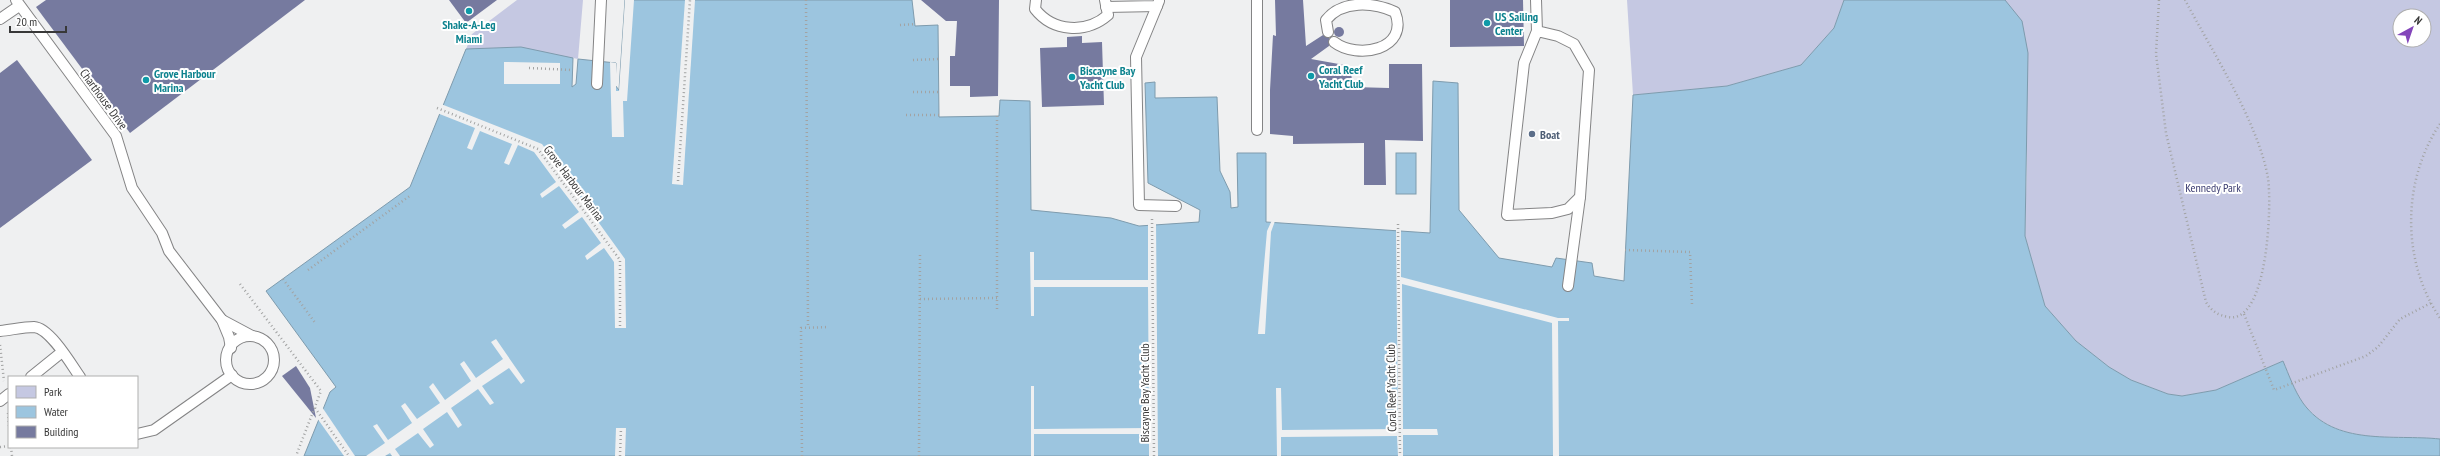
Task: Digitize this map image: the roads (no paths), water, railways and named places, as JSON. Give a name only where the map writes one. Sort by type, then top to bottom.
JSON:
[{"type":"lane","points":[[597,84],[601,0]]},
{"type":"lane","points":[[1036,0],[1035,9],[1044,21],[1067,27],[1088,27],[1098,23],[1108,15],[1106,3],[1158,3],[1136,57],[1140,205],[1176,206]]},
{"type":"lane","points":[[1257,0],[1257,130]]},
{"type":"lane","points":[[1536,0],[1537,31],[1524,63],[1507,215],[1552,214],[1568,209],[1580,197]]},
{"type":"lane","points":[[1328,32],[1326,20],[1333,11],[1357,2],[1380,5],[1395,12],[1400,22],[1396,37],[1381,49],[1343,49],[1334,42]]},
{"type":"lane","points":[[0,19],[17,3]]},
{"type":"lane","name":"Charthouse Drive","points":[[17,3],[116,136],[132,188],[162,233],[169,251],[222,320],[230,337],[230,348]]},
{"type":"lane","points":[[1537,31],[1558,36],[1574,44],[1589,70],[1580,197],[1568,286]]},
{"type":"lane","name":"Charthouse Drive","points":[[222,320],[252,337]]},
{"type":"lane","points":[[0,331],[35,327],[42,329],[62,352],[79,376]]},
{"type":"lane","points":[[252,337],[266,342],[271,348],[274,365],[271,372],[262,381],[251,384],[243,383],[232,375],[227,365],[227,358],[230,348],[238,340],[252,337]]},
{"type":"lane","points":[[32,376],[62,352]]},
{"type":"lane","points":[[138,434],[154,430],[232,375]]},
{"type":"lane","points":[[0,401],[8,395]]},
{"type":"water","points":[[625,0],[912,0],[915,26],[938,25],[939,117],[999,116],[1000,100],[1030,101],[1031,210],[1111,218],[1139,226],[1199,222],[1200,210],[1148,183],[1145,83],[1155,82],[1155,98],[1217,97],[1220,171],[1230,192],[1231,208],[1238,207],[1237,153],[1266,153],[1266,222],[1430,233],[1433,81],[1458,83],[1459,210],[1499,258],[1552,267],[1556,258],[1592,263],[1594,276],[1624,281],[1633,95],[1727,86],[1801,65],[1834,28],[1844,0],[2005,0],[2022,21],[2028,53],[2025,236],[2045,306],[2076,341],[2109,367],[2131,380],[2168,394],[2182,396],[2216,390],[2283,361],[2294,388],[2303,403],[2316,417],[2331,426],[2366,436],[2440,439],[2440,456],[304,456],[330,392],[336,387],[266,291],[410,187],[466,49],[521,47],[573,58],[572,87],[576,84],[578,59],[616,63],[615,85],[619,90]]},
{"type":"water","points":[[1396,153],[1416,153],[1416,194],[1396,194]]},
{"type":"place","name":"Shake-A-Leg Miami","points":[[469,11]]},
{"type":"place","name":"US Sailing Center","points":[[1487,23]]},
{"type":"place","name":"Coral Reef Yacht Club","points":[[1311,76]]},
{"type":"place","name":"Biscayne Bay Yacht Club","points":[[1072,77]]},
{"type":"place","name":"Grove Harbour Marina","points":[[146,80]]},
{"type":"place","name":"Boat","points":[[1532,134]]},
{"type":"park label","name":"Kennedy Park","points":[[2213,187]]}]
